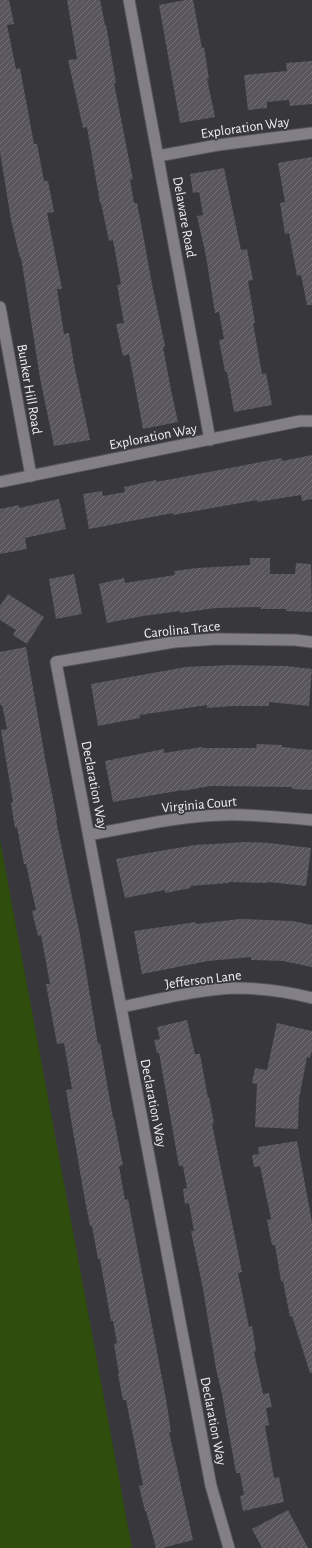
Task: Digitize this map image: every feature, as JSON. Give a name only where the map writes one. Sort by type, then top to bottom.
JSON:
[{"type":"street","name":"Delaware Road","points":[[129,0],[210,440]]},
{"type":"street","name":"Exploration Way","points":[[158,156],[218,145],[312,133]]},
{"type":"street","name":"Bunker Hill Road","points":[[0,307],[31,476]]},
{"type":"street","name":"Exploration Way","points":[[0,482],[300,421],[312,421]]},
{"type":"street","name":"Carolina Trace","points":[[56,662],[174,642],[217,639],[294,640],[312,642]]},
{"type":"street","name":"Declaration Way","points":[[56,662],[211,1486],[229,1548]]},
{"type":"street","name":"Virginia Court","points":[[89,835],[171,820],[222,815],[257,815],[312,820]]},
{"type":"street","name":"Jefferson Lane","points":[[121,1007],[200,992],[232,988],[288,992],[312,998]]},
{"type":"green space","points":[[0,840],[132,1548],[0,1548]]},
{"type":"building","points":[[0,0],[9,0],[14,24],[7,25],[16,69],[20,68],[34,144],[37,144],[44,181],[48,181],[54,212],[47,213],[62,289],[57,289],[64,334],[69,333],[90,440],[54,446],[40,378],[21,257],[20,258],[11,220],[0,152]]},
{"type":"building","points":[[67,0],[100,0],[106,25],[116,83],[114,83],[133,179],[130,180],[134,203],[137,203],[165,346],[163,347],[178,422],[143,429],[129,354],[123,356],[116,324],[124,323],[117,285],[121,284],[113,240],[109,241],[100,203],[87,127],[83,128],[68,60],[77,59]]},
{"type":"building","points":[[193,0],[202,48],[204,47],[209,79],[207,79],[215,117],[180,123],[159,5]]},
{"type":"building","points":[[312,61],[312,104],[290,106],[289,100],[267,102],[267,108],[248,110],[244,75],[287,71],[286,63]]},
{"type":"building","points":[[312,157],[312,305],[307,305],[301,275],[297,276],[289,233],[285,234],[280,203],[285,202],[278,163]]},
{"type":"building","points":[[224,168],[241,250],[247,249],[253,280],[248,281],[255,323],[253,323],[262,374],[266,373],[272,405],[234,412],[227,372],[225,372],[219,340],[224,339],[219,312],[215,313],[206,256],[197,216],[203,215],[199,192],[193,193],[190,174]]},
{"type":"building","points":[[312,455],[312,499],[302,501],[301,495],[257,502],[257,500],[173,515],[173,513],[89,529],[83,494],[102,491],[103,496],[125,492],[124,487],[156,480],[156,482],[282,458],[282,461]]},
{"type":"building","points":[[59,499],[66,529],[25,538],[27,549],[0,554],[0,509],[19,505],[19,508]]},
{"type":"building","points":[[250,558],[270,558],[270,574],[295,574],[296,563],[311,564],[312,612],[286,611],[286,609],[261,609],[261,607],[216,608],[143,616],[107,623],[99,584],[124,578],[125,583],[175,575],[174,571],[197,568],[250,565]]},
{"type":"building","points":[[74,574],[82,614],[56,619],[49,579]]},
{"type":"building","points":[[8,594],[44,617],[27,644],[13,635],[16,630],[0,620],[0,606]]},
{"type":"building","points":[[26,647],[56,820],[80,935],[98,1044],[100,1043],[123,1165],[119,1166],[125,1200],[128,1199],[166,1399],[171,1432],[169,1432],[193,1540],[162,1548],[156,1548],[139,1486],[143,1485],[126,1400],[123,1400],[118,1374],[114,1344],[117,1343],[113,1321],[111,1321],[100,1259],[98,1259],[92,1226],[90,1226],[66,1090],[72,1089],[64,1043],[57,1044],[46,984],[50,984],[41,935],[38,936],[32,911],[36,910],[26,864],[24,864],[17,827],[15,828],[11,803],[13,802],[1,730],[7,729],[2,705],[0,705],[0,652]]},
{"type":"building","points":[[230,665],[286,666],[312,669],[309,706],[269,702],[269,706],[207,708],[207,705],[140,715],[140,718],[98,726],[91,684],[186,667]]},
{"type":"building","points":[[257,744],[282,745],[282,747],[312,750],[312,790],[292,789],[292,787],[210,786],[113,802],[105,761],[164,749],[164,753],[202,747],[256,748]]},
{"type":"building","points":[[246,842],[311,848],[306,886],[268,882],[229,882],[190,886],[191,888],[165,893],[165,890],[125,898],[116,859],[195,845]]},
{"type":"building","points":[[240,919],[293,921],[312,925],[312,967],[283,961],[251,960],[251,957],[208,961],[142,974],[134,931],[196,922],[196,924]]},
{"type":"building","points":[[187,1020],[195,1054],[200,1054],[208,1098],[209,1097],[214,1123],[212,1124],[242,1272],[238,1273],[249,1327],[252,1326],[256,1351],[254,1352],[263,1394],[269,1393],[272,1407],[266,1408],[269,1425],[265,1426],[274,1478],[279,1477],[284,1502],[243,1511],[240,1496],[244,1495],[240,1473],[236,1473],[216,1369],[203,1289],[191,1231],[194,1231],[189,1203],[185,1204],[183,1189],[187,1188],[183,1166],[179,1166],[159,1053],[157,1053],[154,1040],[160,1039],[157,1027]]},
{"type":"building","points":[[277,1023],[312,1031],[312,1050],[310,1058],[307,1057],[299,1099],[298,1129],[255,1127],[257,1084],[252,1083],[255,1068],[267,1070]]},
{"type":"building","points":[[297,1141],[312,1222],[312,1373],[310,1373],[292,1316],[290,1317],[283,1281],[281,1281],[275,1245],[272,1245],[267,1220],[271,1219],[260,1166],[254,1167],[252,1155],[259,1154],[258,1147]]},
{"type":"building","points":[[288,1510],[308,1548],[262,1548],[252,1529]]}]
